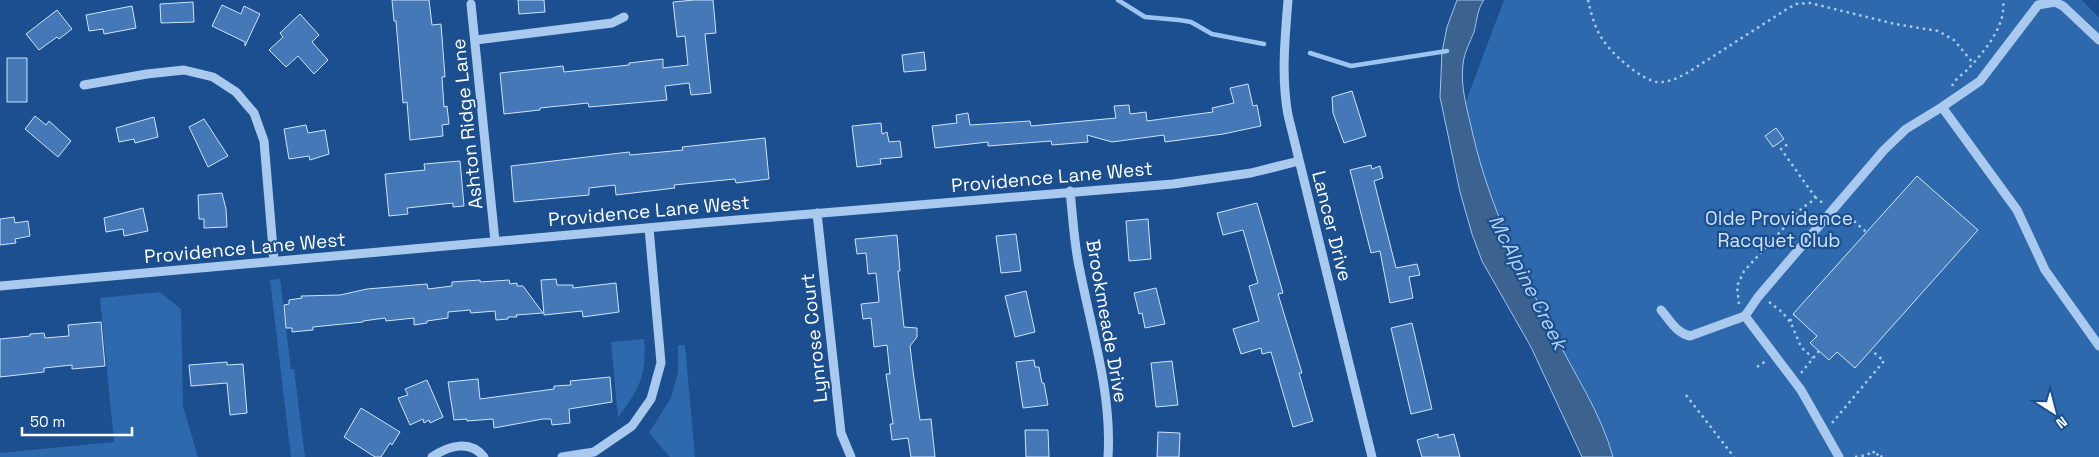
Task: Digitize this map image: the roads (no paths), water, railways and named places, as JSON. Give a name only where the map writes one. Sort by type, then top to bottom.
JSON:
[{"type":"street","name":"Lancer Drive","points":[[1288,0],[1284,55],[1285,98],[1372,457]]},
{"type":"street","points":[[1661,310],[1677,330],[1682,334],[1690,336],[1745,316],[1758,297],[1884,150],[1906,129],[1980,81],[2038,5],[2055,2],[2071,11],[2099,40]]},
{"type":"street","name":"Ashton Ridge Lane","points":[[471,4],[495,241]]},
{"type":"street","points":[[476,40],[612,23],[624,17]]},
{"type":"street","points":[[84,85],[147,74],[184,70],[213,77],[236,92],[254,113],[264,141],[274,261]]},
{"type":"street","points":[[1942,107],[2017,210],[2045,270],[2099,346]]},
{"type":"street","name":"Providence Lane West","points":[[0,286],[1070,191],[1173,184],[1250,173],[1299,161]]},
{"type":"street","name":"Brookmeade Drive","points":[[1070,191],[1079,269],[1103,380],[1108,424],[1108,457]]},
{"type":"street","name":"Lynrose Court","points":[[817,213],[841,433],[851,457]]},
{"type":"street","points":[[562,457],[594,452],[632,426],[651,399],[661,363],[649,228]]},
{"type":"street","points":[[1745,316],[1795,380],[1839,457]]},
{"type":"street","points":[[432,457],[442,450],[456,445],[470,446],[484,457]]},
{"type":"water","name":"McAlpine Creek","points":[[1457,0],[1484,0],[1467,48],[1462,73],[1467,109],[1480,162],[1489,189],[1520,266],[1596,412],[1613,457],[1582,457],[1531,347],[1482,261],[1472,234],[1460,192],[1440,97],[1442,52],[1447,27]]},
{"type":"waterway","points":[[1118,0],[1145,17],[1191,22],[1212,34],[1264,44]]},
{"type":"waterway","points":[[1310,53],[1351,66],[1447,51]]},
{"type":"park label","name":"Olde Providence Racquet Club","points":[[1779,229]]}]
